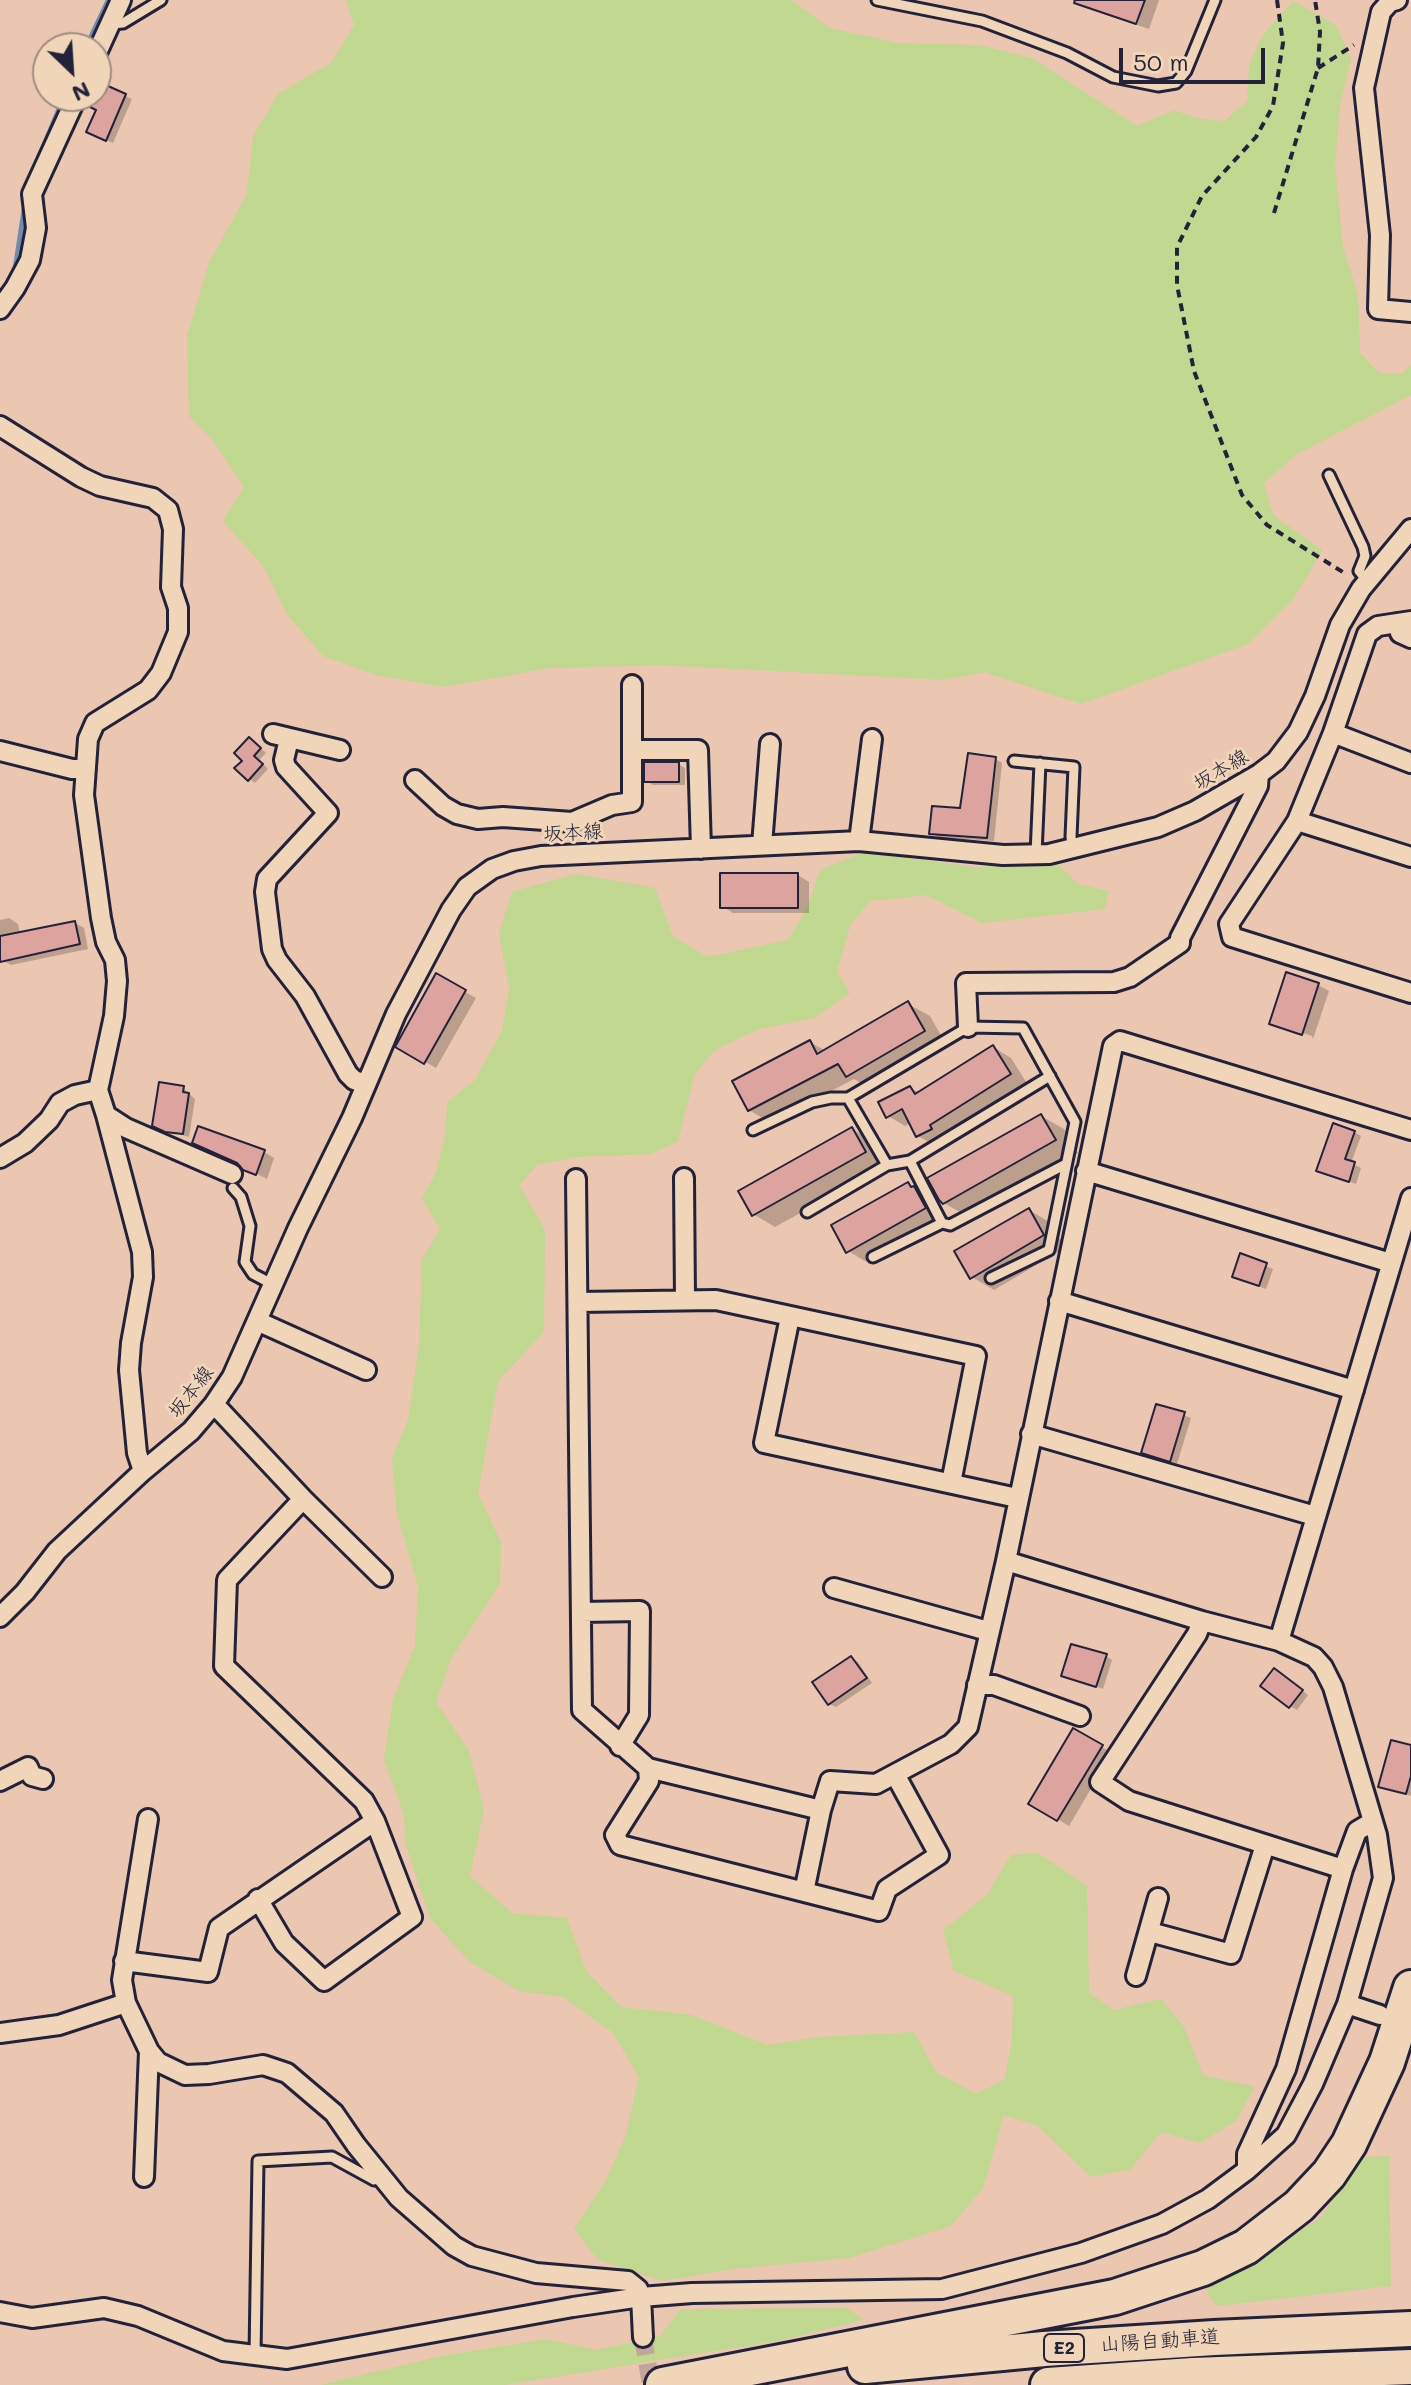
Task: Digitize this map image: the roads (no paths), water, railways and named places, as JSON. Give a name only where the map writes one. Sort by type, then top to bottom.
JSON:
[{"type":"highway","points":[[663,2385],[1115,2297],[1203,2268],[1246,2247],[1299,2206],[1329,2174],[1349,2144],[1387,2062],[1411,1988]]},
{"type":"highway","name":"山陽自動車道","points":[[718,2385],[831,2369],[1044,2349],[1411,2329]]},
{"type":"highway","name":"山陽自動車道","points":[[1048,2385],[1193,2375],[1411,2367]]},
{"type":"street","points":[[106,32],[121,0]]},
{"type":"street","points":[[1392,1],[1381,12],[1364,88],[1380,235],[1378,309],[1411,312]]},
{"type":"street","points":[[0,309],[30,260],[36,228],[32,194],[70,112]]},
{"type":"street","points":[[0,426],[100,486],[153,498],[168,510],[173,529],[171,587],[178,608],[178,632],[161,673],[148,690],[95,723],[88,739],[84,795],[101,918],[106,942],[115,960],[117,981],[114,1016],[98,1090],[142,1252],[143,1277],[129,1370],[137,1453],[143,1471]]},
{"type":"street","name":"坂本線","points":[[0,1617],[25,1592],[57,1551],[191,1431],[232,1377],[272,1284],[352,1118],[396,1014],[451,910],[467,887],[492,869],[541,856],[859,841],[1003,855],[1036,854],[1073,849],[1158,827],[1195,811],[1276,761],[1298,732],[1315,696],[1340,625],[1364,585],[1411,529]]},
{"type":"street","points":[[1411,638],[1400,633],[1404,622],[1378,626],[1367,634],[1333,733],[1297,821],[1229,924],[1232,937],[1411,993]]},
{"type":"street","points":[[415,780],[443,806],[457,814],[478,819],[503,817],[572,822],[612,805],[632,802],[632,685]]},
{"type":"street","points":[[1333,733],[1411,763]]},
{"type":"street","points":[[340,750],[281,737],[286,767],[328,813],[267,879],[265,892],[272,949],[277,960],[305,996],[348,1074],[366,1084]]},
{"type":"street","points":[[859,841],[872,739]]},
{"type":"street","points":[[762,845],[770,744]]},
{"type":"street","points":[[634,750],[698,750],[701,849]]},
{"type":"street","points":[[0,751],[72,769],[85,769]]},
{"type":"street","points":[[968,1027],[966,983],[1114,982],[1130,977],[1180,943],[1258,786],[1259,774]]},
{"type":"street","points":[[1297,821],[1411,857]]},
{"type":"street","points":[[804,1892],[830,1781],[876,1784],[951,1744],[968,1727],[1006,1561],[1113,1046],[1120,1041],[1411,1130]]},
{"type":"street","points":[[0,1158],[25,1143],[49,1120],[60,1103],[75,1095],[98,1090]]},
{"type":"street","points":[[106,1115],[233,1181]]},
{"type":"street","points":[[1086,1171],[1391,1263]]},
{"type":"street","points":[[684,1178],[685,1300]]},
{"type":"street","points":[[576,1179],[582,1710],[648,1768],[821,1810]]},
{"type":"street","points":[[1279,1641],[1411,1198]]},
{"type":"street","points":[[578,1302],[716,1300],[976,1356],[951,1483]]},
{"type":"street","points":[[1059,1301],[1354,1390]]},
{"type":"street","points":[[790,1317],[764,1443],[1017,1498]]},
{"type":"street","points":[[257,1321],[366,1370]]},
{"type":"street","points":[[214,1404],[382,1577]]},
{"type":"street","points":[[1031,1434],[1315,1516]]},
{"type":"street","points":[[258,1899],[284,1943],[324,1981],[412,1917],[375,1821],[364,1801],[224,1666],[227,1580],[303,1499]]},
{"type":"street","points":[[0,2312],[32,2318],[104,2308],[138,2316],[223,2351],[287,2359],[641,2297],[692,2293],[942,2289],[1081,2253],[1162,2224],[1208,2199],[1247,2170],[1286,2135],[1313,2084],[1347,2004],[1383,1878],[1377,1835],[1333,1687],[1314,1657],[1279,1641],[1202,1621],[1006,1561]]},
{"type":"street","points":[[834,1588],[988,1631]]},
{"type":"street","points":[[581,1612],[640,1611],[639,1715],[620,1746]]},
{"type":"street","points":[[1202,1621],[1197,1634],[1100,1782],[1129,1801],[1343,1869]]},
{"type":"street","points":[[977,1685],[994,1685],[1080,1716]]},
{"type":"street","points":[[0,1781],[28,1767],[32,1776],[43,1779]]},
{"type":"street","points":[[648,1768],[649,1781],[615,1835],[620,1845],[879,1911],[887,1889],[939,1855],[896,1776]]},
{"type":"street","points":[[148,1819],[122,1980],[126,2003],[149,2051],[158,2062],[185,2075],[263,2065],[287,2073],[334,2113],[399,2198],[454,2246],[472,2256],[536,2273],[628,2281],[638,2289],[641,2297],[643,2337]]},
{"type":"street","points":[[124,1961],[208,1972],[219,1928],[375,1821]]},
{"type":"street","points":[[1247,2170],[1247,2154],[1286,2069],[1343,1869],[1357,1831],[1372,1822]]},
{"type":"street","points":[[1150,1932],[1231,1954],[1265,1845]]},
{"type":"street","points":[[1136,1976],[1158,1898]]},
{"type":"street","points":[[0,2033],[59,2025],[126,2003]]},
{"type":"street","points":[[1347,2004],[1380,2015]]},
{"type":"street","points":[[144,2177],[149,2051]]},
{"type":"lane","points":[[110,24],[123,23],[161,0]]},
{"type":"lane","points":[[877,0],[982,21],[1067,53],[1113,77],[1158,86],[1176,83],[1186,71],[1215,0]]},
{"type":"lane","points":[[1329,475],[1363,547],[1365,556],[1359,571],[1364,585]]},
{"type":"lane","points":[[1014,761],[1074,767],[1073,849]]},
{"type":"lane","points":[[1036,854],[1040,763]]},
{"type":"lane","points":[[753,1130],[812,1102],[848,1098],[968,1027],[1023,1028],[1075,1122],[1049,1250],[991,1278]]},
{"type":"lane","points":[[807,1212],[887,1165],[910,1161],[1050,1076]]},
{"type":"lane","points":[[848,1098],[887,1165]]},
{"type":"lane","points":[[910,1161],[942,1223]]},
{"type":"lane","points":[[873,1257],[942,1223],[950,1225],[1066,1164]]},
{"type":"lane","points":[[233,1181],[250,1226],[245,1262],[253,1274],[272,1284]]},
{"type":"lane","points":[[255,2355],[258,2161],[332,2157],[374,2180],[382,2178]]},
{"type":"waterway","points":[[94,32],[109,0]]},
{"type":"waterway","points":[[40,156],[58,112]]},
{"type":"waterway","points":[[15,273],[26,201]]},
{"type":"tunnel","points":[[643,2337],[651,2385]]}]
